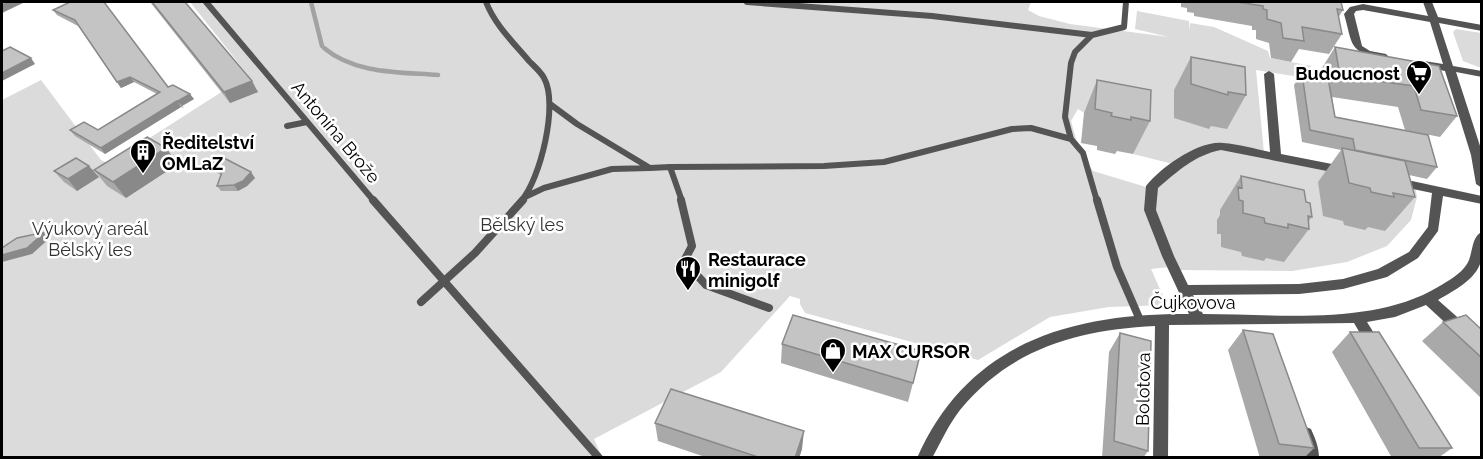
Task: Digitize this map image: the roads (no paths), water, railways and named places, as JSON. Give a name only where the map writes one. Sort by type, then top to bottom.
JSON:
[{"type":"street","points":[[1428,2],[1477,155],[1482,184]]},
{"type":"street","points":[[1395,58],[1370,54],[1358,46],[1350,10],[1363,7],[1482,28]]},
{"type":"street","points":[[1416,62],[1482,74]]},
{"type":"street","points":[[1269,74],[1276,156]]},
{"type":"street","name":"Čujkovova","points":[[1199,320],[1168,256],[1150,210],[1152,186],[1192,154],[1203,148],[1221,146],[1357,173]]},
{"type":"street","points":[[1380,178],[1482,200]]},
{"type":"street","points":[[1184,290],[1289,290],[1342,285],[1386,272],[1419,252],[1435,226],[1440,204],[1438,191]]},
{"type":"street","name":"Čujkovova","points":[[924,458],[950,409],[986,371],[1028,346],[1071,331],[1120,321],[1358,319],[1407,309],[1445,290],[1477,269],[1482,236]]},
{"type":"street","points":[[1428,299],[1482,348]]},
{"type":"street","points":[[1358,319],[1384,361]]},
{"type":"street","name":"Bolotova","points":[[1160,458],[1162,320]]},
{"type":"street","points":[[1266,320],[1271,334]]},
{"type":"street","points":[[1301,418],[1312,450],[1312,458]]},
{"type":"lane","name":"Antonína Brože","points":[[206,2],[307,122],[599,458]]},
{"type":"lane","points":[[421,302],[475,253],[525,196],[544,149],[549,127],[550,104],[545,79],[492,17],[486,2]]},
{"type":"lane","points":[[747,2],[932,16],[1092,35],[1124,27],[1126,2]]},
{"type":"lane","points":[[1092,35],[1075,52],[1071,63],[1065,117],[1071,140],[1083,153],[1117,267],[1140,320]]},
{"type":"lane","points":[[550,104],[576,124],[650,168]]},
{"type":"lane","points":[[287,126],[307,122]]},
{"type":"lane","points":[[525,196],[544,188],[612,169],[824,166],[884,162],[1012,129],[1031,128],[1071,140]]},
{"type":"lane","points":[[670,167],[687,217],[692,246],[684,261],[706,285],[769,308]]},
{"type":"waterway","points":[[311,2],[322,46]]},
{"type":"waterway","points":[[324,48],[336,57],[363,67],[438,75]]},
{"type":"place","name":"Budoucnost","points":[[1419,96]]},
{"type":"place","name":"Ředitelství OMLaZ","points":[[143,175]]},
{"type":"place","name":"Restaurace minigolf","points":[[688,292]]},
{"type":"place","name":"MAX CURSOR","points":[[833,374]]},
{"type":"park label","name":"Bělský les","points":[[522,224]]},
{"type":"park label","name":"Výukový areál Bělský les","points":[[90,238]]}]
